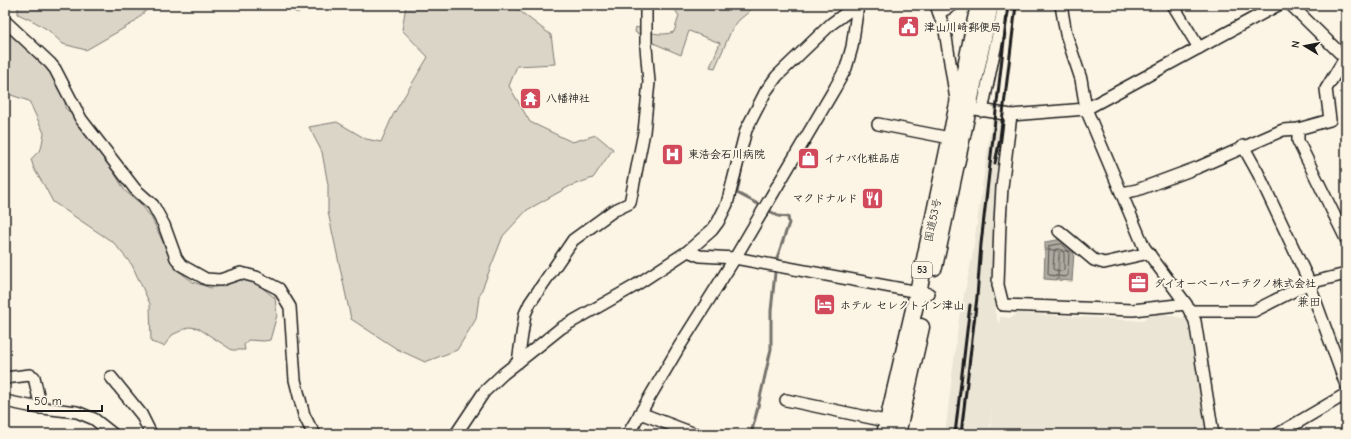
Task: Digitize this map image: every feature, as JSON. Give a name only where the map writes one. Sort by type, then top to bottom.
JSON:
[{"type":"highway","name":"国道53号","points":[[892,428],[923,293],[969,108],[988,6]]},
{"type":"highway","name":"国道53号","points":[[923,293],[950,138],[969,108]]},
{"type":"street","points":[[518,362],[525,314],[530,303],[573,240],[613,211],[630,203],[644,132],[649,82],[646,47],[646,5]]},
{"type":"street","points":[[456,434],[484,392],[518,362],[561,328],[633,287],[688,251],[712,230],[723,213],[732,187],[746,130],[766,91],[777,76],[831,24],[857,5]]},
{"type":"street","points":[[628,434],[679,347],[735,258],[746,236],[796,156],[846,68],[852,47],[857,5]]},
{"type":"street","points":[[953,5],[938,9],[969,108]]},
{"type":"street","points":[[1061,5],[1066,34],[1081,79],[1086,109],[1144,247],[1195,320],[1213,434]]},
{"type":"street","points":[[1173,5],[1199,48]]},
{"type":"street","points":[[969,108],[1011,116],[1086,109],[1278,5]]},
{"type":"street","points":[[1122,193],[1137,190],[1199,167],[1243,146],[1283,130],[1330,120],[1326,89],[1346,59],[1291,5]]},
{"type":"street","points":[[969,108],[988,6]]},
{"type":"street","points":[[5,21],[55,69],[81,119],[135,188],[153,205],[164,225],[176,258],[181,264],[206,279],[220,280],[241,273],[256,277],[279,289],[290,307],[295,380],[302,408],[310,427],[315,434]]},
{"type":"street","points":[[1011,116],[1002,187],[1000,222],[998,285],[1003,305],[1133,310],[1188,308],[1254,311],[1309,283],[1346,274]]},
{"type":"street","points":[[878,124],[950,138]]},
{"type":"street","points":[[1298,128],[1298,141],[1346,239]]},
{"type":"street","points":[[1243,146],[1258,173],[1309,283],[1346,385]]},
{"type":"street","points":[[1059,231],[1094,260],[1104,263],[1148,253]]},
{"type":"street","points":[[688,251],[700,256],[735,258],[923,293]]},
{"type":"street","points":[[5,378],[30,375],[34,377],[41,408]]},
{"type":"street","points":[[111,378],[141,414],[152,434]]},
{"type":"street","points":[[1278,434],[1346,394]]},
{"type":"street","points":[[5,400],[41,408],[77,412],[94,419],[113,434]]},
{"type":"street","points":[[786,400],[892,428]]},
{"type":"street","points":[[640,413],[695,434]]},
{"type":"shaded area","points":[[18,5],[152,5],[133,23],[86,50],[63,44],[48,30],[18,14]]},
{"type":"shaded area","points":[[281,5],[312,5],[298,13]]},
{"type":"shaded area","points":[[406,5],[512,5],[551,35],[555,64],[517,66],[509,86],[530,122],[572,142],[596,135],[613,149],[593,178],[570,186],[527,210],[503,236],[479,297],[476,319],[457,350],[425,362],[397,349],[351,319],[328,212],[328,185],[322,152],[309,127],[337,122],[366,139],[381,142],[393,115],[428,57],[402,30]]},
{"type":"shaded area","points":[[670,5],[749,5],[750,11],[739,20],[732,29],[715,68],[710,67],[720,43],[689,31],[681,55],[651,42],[635,32],[636,27],[659,34],[674,32],[679,16]]},
{"type":"shaded area","points":[[5,26],[51,68],[66,95],[65,108],[96,141],[125,191],[140,203],[151,217],[176,269],[193,282],[211,288],[244,278],[255,282],[275,298],[277,315],[270,340],[248,340],[244,345],[245,350],[232,350],[198,328],[189,327],[172,335],[164,346],[151,342],[150,304],[132,265],[114,243],[53,202],[34,169],[31,159],[41,149],[44,133],[29,101],[11,95],[5,99]]},
{"type":"shaded area","points":[[992,117],[1006,119],[996,195],[993,253],[995,312],[999,325],[1000,317],[1011,318],[1019,313],[1143,321],[1154,311],[1189,320],[1209,434],[990,434],[992,408],[989,434],[945,434],[959,318],[972,258]]},
{"type":"water","points":[[1063,239],[1074,251],[1045,249],[1045,242]]},
{"type":"water","points":[[1045,250],[1059,251],[1057,280],[1044,279]]},
{"type":"water","points":[[1060,251],[1074,252],[1072,281],[1058,280]]},
{"type":"waterway","points":[[742,167],[737,193],[758,204]]},
{"type":"waterway","points":[[768,210],[778,216],[788,217],[789,223],[777,258]]},
{"type":"waterway","points":[[751,434],[771,349],[771,311],[775,273]]},
{"type":"railway","points":[[961,434],[1008,5]]},
{"type":"railway","points":[[995,163],[1000,139],[1016,5]]},
{"type":"railway","points":[[955,434],[970,305]]},
{"type":"place","name":"津山川崎郵便局","points":[[909,27]]},
{"type":"place","name":"八幡神社","points":[[531,98]]},
{"type":"place","name":"東浩会石川病院","points":[[672,154]]},
{"type":"place","name":"イナバ化粧品店","points":[[809,158]]},
{"type":"place","name":"マクドナルド","points":[[873,198]]},
{"type":"place","name":"ダイオーペーパーテクノ株式会社","points":[[1139,283]]},
{"type":"place","name":"ホテル セレクトイン津山","points":[[824,305]]},
{"type":"district","name":"兼田","points":[[1309,302]]}]
